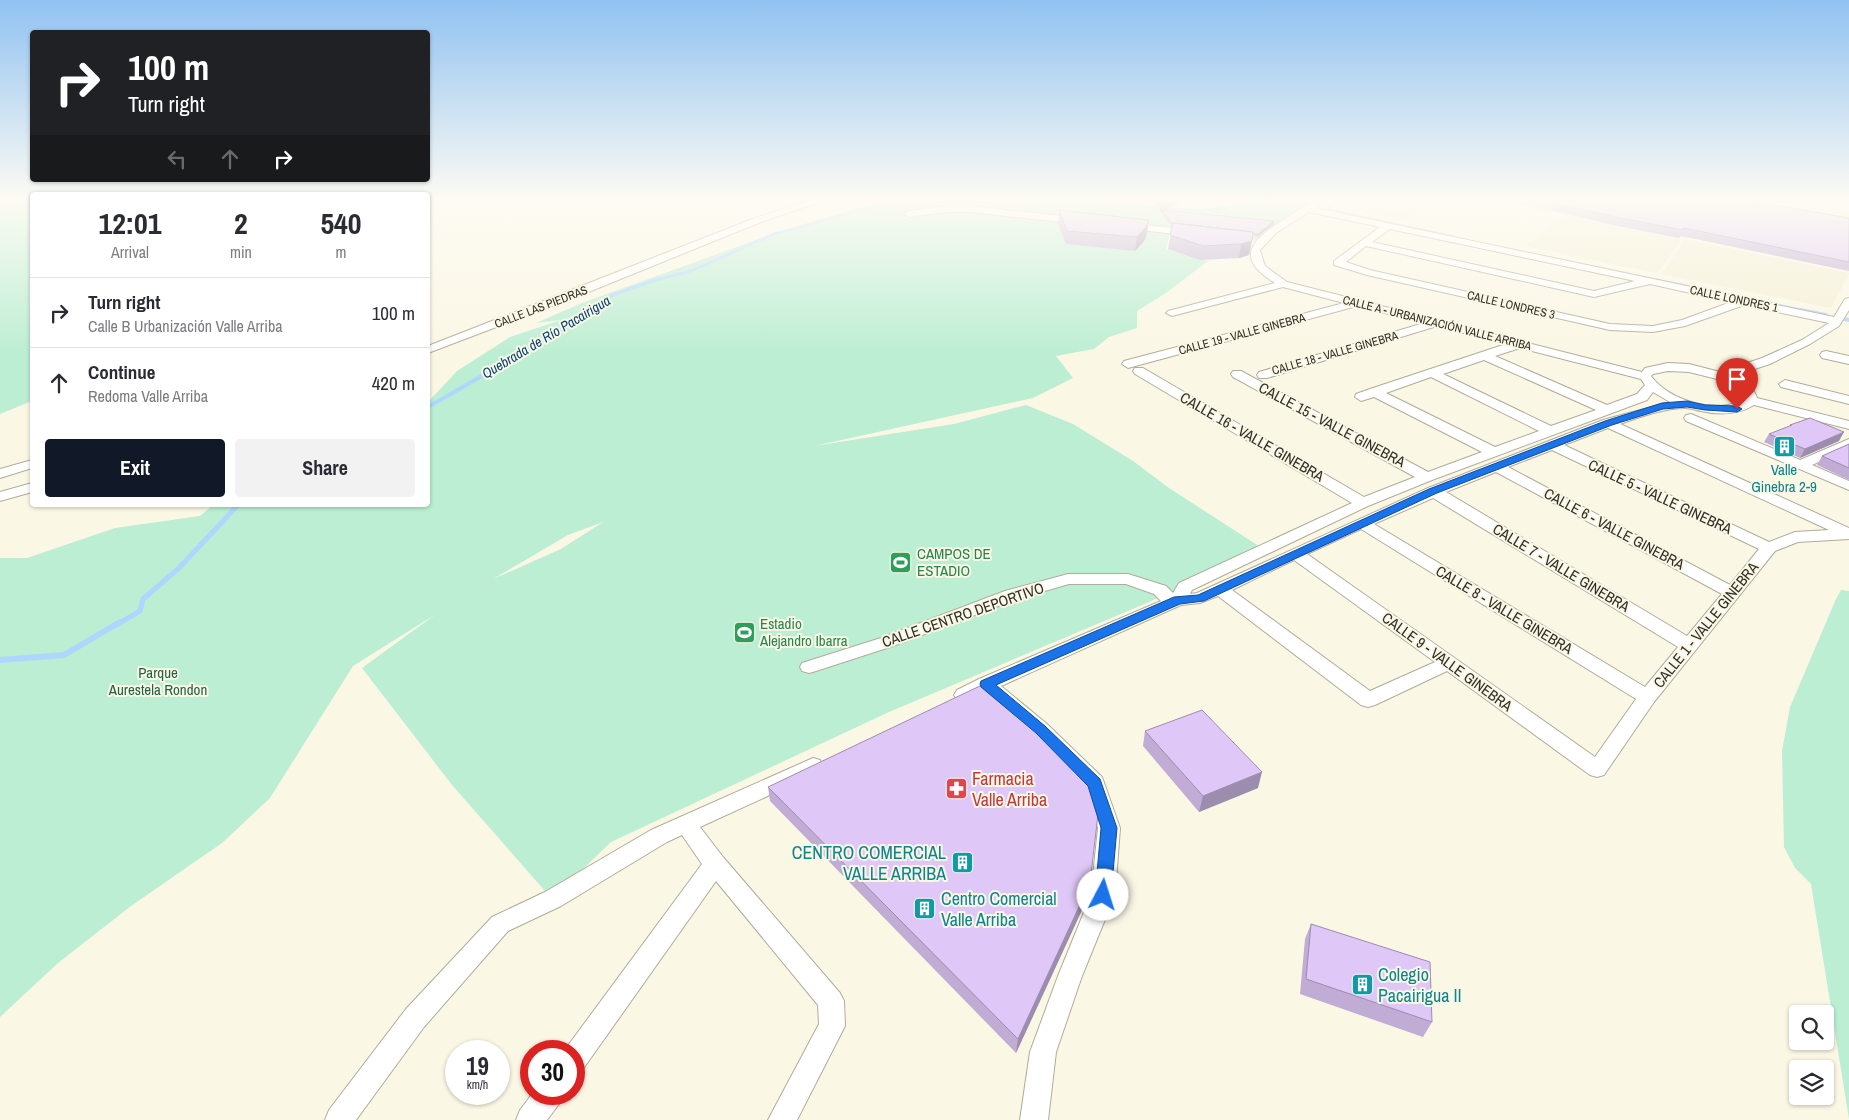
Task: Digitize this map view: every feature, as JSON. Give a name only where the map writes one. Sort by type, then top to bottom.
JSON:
[{"type":"street","name":"CALLE LAS PIEDRAS","points":[[430,349],[678,252]]},
{"type":"street","name":"CALLE A - URBANIZACIÓN VALLE ARRIBA","points":[[1254,252],[1258,264],[1265,272],[1283,284],[1519,344],[1648,381],[1664,395],[1689,411]]},
{"type":"street","name":"CALLE LONDRES 3","points":[[1352,252],[1338,263],[1610,327],[1654,329],[1685,323],[1744,301]]},
{"type":"street","points":[[1454,252],[1504,274],[1594,294],[1652,281]]},
{"type":"street","name":"CALLE LONDRES 1","points":[[1497,252],[1524,254],[1744,301],[1843,316]]},
{"type":"street","points":[[1504,274],[1520,268],[1524,254]]},
{"type":"street","points":[[1172,313],[1283,284]]},
{"type":"street","points":[[1721,376],[1766,361],[1806,342],[1843,316],[1849,301]]},
{"type":"street","name":"CALLE 19 - VALLE GINEBRA","points":[[1134,368],[1356,303]]},
{"type":"street","name":"CALLE 18 - VALLE GINEBRA","points":[[1262,374],[1436,324]]},
{"type":"street","points":[[1361,397],[1519,344]]},
{"type":"street","points":[[1826,355],[1849,360]]},
{"type":"street","points":[[1485,356],[1849,534]]},
{"type":"street","points":[[1608,417],[1642,396],[1648,381],[1649,371],[1655,369],[1673,367],[1705,371],[1735,381],[1751,395],[1751,400],[1747,406],[1731,409],[1705,408],[1689,411]]},
{"type":"street","name":"CALLE 16 - VALLE GINEBRA","points":[[1134,368],[1363,503]]},
{"type":"street","name":"CALLE 5 - VALLE GINEBRA","points":[[1432,373],[1552,438],[1769,548]]},
{"type":"street","name":"CALLE 15 - VALLE GINEBRA","points":[[1237,374],[1430,484]]},
{"type":"street","points":[[1785,384],[1849,400]]},
{"type":"street","points":[[1375,392],[1495,459]]},
{"type":"street","points":[[1751,400],[1849,425]]},
{"type":"street","points":[[1175,601],[1185,587],[1363,503],[1430,484],[1608,417],[1662,406],[1689,411],[1849,486]]},
{"type":"street","points":[[1801,464],[1849,443]]},
{"type":"street","name":"CALLE 6 - VALLE GINEBRA","points":[[1495,459],[1732,593]]},
{"type":"street","points":[[0,474],[30,465]]},
{"type":"street","points":[[943,705],[986,684],[1175,601],[1200,598],[1220,589],[1362,523],[1430,484]]},
{"type":"street","name":"CALLE 7 - VALLE GINEBRA","points":[[1430,484],[1689,645]]},
{"type":"street","points":[[0,497],[30,489]]},
{"type":"street","name":"CALLE 8 - VALLE GINEBRA","points":[[1362,523],[1647,697]]},
{"type":"street","name":"CALLE 1 - VALLE GINEBRA","points":[[1598,770],[1647,697],[1769,548],[1795,537],[1849,534]]},
{"type":"street","name":"CALLE 9 - VALLE GINEBRA","points":[[1296,554],[1598,770]]},
{"type":"street","name":"CALLE CENTRO DEPORTIVO","points":[[809,666],[887,642],[1011,595],[1068,579],[1128,580],[1160,590],[1175,601]]},
{"type":"street","points":[[1220,589],[1368,700],[1449,663]]},
{"type":"street","points":[[986,684],[1040,729],[1095,783],[1109,828],[1103,895],[1042,1052],[1034,1120]]},
{"type":"street","points":[[339,1120],[415,1018],[500,924],[553,899],[659,836],[830,758]]},
{"type":"street","points":[[686,823],[715,864],[831,1001],[832,1026],[782,1120]]},
{"type":"street","points":[[585,1045],[715,864]]},
{"type":"street","points":[[530,1120],[541,1105]]},
{"type":"shaded area","points":[[1556,252],[1672,252],[1657,273]]},
{"type":"shaded area","points":[[1676,252],[1749,252],[1849,273],[1831,308],[1662,274]]},
{"type":"green space","points":[[0,252],[30,252],[30,402],[0,414]]},
{"type":"green space","name":"Parque Aurestela Rondon","points":[[722,252],[1177,252],[1208,261],[1166,293],[1137,311],[1137,328],[1109,337],[1094,349],[1056,356],[1073,378],[1033,398],[814,446],[954,424],[1026,405],[1073,424],[1133,461],[1169,488],[1265,550],[1142,605],[889,712],[611,842],[552,899],[452,785],[362,668],[436,614],[353,666],[270,798],[222,843],[131,906],[58,963],[0,1017],[0,558],[27,558],[115,528],[200,516],[211,507],[430,507],[430,400],[457,371],[510,337],[561,320],[536,323],[582,303]],"holes":[[[603,522],[561,549],[493,579],[568,535]]]},
{"type":"green space","points":[[1841,590],[1849,591],[1849,1119],[1834,1026],[1834,1005],[1831,1005],[1811,884],[1795,868],[1784,847],[1782,751],[1790,707]]},
{"type":"building","points":[[1802,252],[1849,252],[1849,262]]},
{"type":"building","points":[[1810,418],[1844,432],[1805,449],[1769,434],[1792,425],[1790,425]]},
{"type":"building","points":[[1849,444],[1849,468],[1822,456]]},
{"type":"building","name":"CENTRO COMERCIAL VALLE ARRIBA","points":[[984,684],[1052,740],[1086,774],[1098,814],[1090,883],[1018,1039],[768,787]]},
{"type":"building","points":[[1202,710],[1262,772],[1203,796],[1145,731]]},
{"type":"building","name":"Colegio Pacairigua II","points":[[1311,924],[1430,962],[1432,1022],[1306,979]]},
{"type":"waterway","name":"Quebrada de Río Pacairigua","points":[[589,311],[610,296],[652,281],[691,271],[733,252]]},
{"type":"waterway","points":[[1656,280],[1806,311]]},
{"type":"waterway","name":"Quebrada de Río Pacairigua","points":[[430,406],[558,332],[590,310]]},
{"type":"waterway","points":[[1800,310],[1826,315]]},
{"type":"waterway","points":[[1844,319],[1849,320]]},
{"type":"waterway","name":"Quebrada de Río Pacairigua","points":[[118,624],[140,611],[143,599],[179,568],[236,507]]},
{"type":"waterway","name":"Quebrada de Río Pacairigua","points":[[0,660],[64,655],[120,622]]},
{"type":"place","name":"Valle Ginebra 2-9","points":[[1784,447]]},
{"type":"place","name":"CAMPOS DE ESTADIO","points":[[901,563]]},
{"type":"place","name":"Estadio Alejandro Ibarra","points":[[744,633]]},
{"type":"place","name":"Farmacia Valle Arriba","points":[[956,789]]},
{"type":"place","name":"CENTRO COMERCIAL VALLE ARRIBA","points":[[962,863]]},
{"type":"place","name":"Centro Comercial Valle Arriba","points":[[925,909]]},
{"type":"place","name":"Colegio Pacairigua II","points":[[1362,985]]},
{"type":"route","points":[[1103,895],[1109,828],[1095,783],[1040,729],[986,684],[1178,600],[1200,598],[1433,491],[1608,423],[1662,406],[1687,404],[1723,410],[1737,409]]}]
